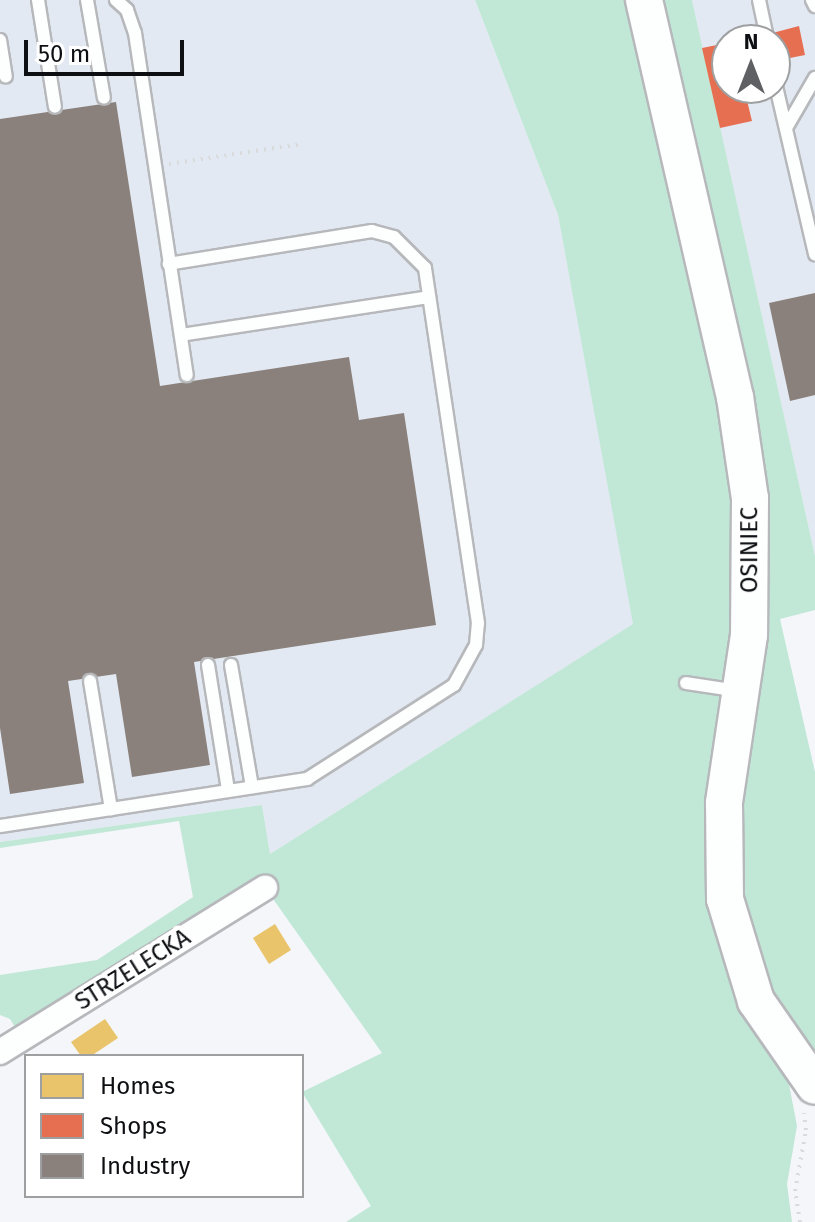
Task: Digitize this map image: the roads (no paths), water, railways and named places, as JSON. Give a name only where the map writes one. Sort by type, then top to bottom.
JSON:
[{"type":"street","name":"OSINIEC","points":[[644,0],[745,455],[752,542],[741,691],[721,836],[725,899],[756,1001],[814,1086]]},
{"type":"street","name":"STRZELECKA","points":[[0,1052],[265,888]]},
{"type":"lane","points":[[38,0],[55,107]]},
{"type":"lane","points":[[87,0],[104,98]]},
{"type":"lane","points":[[116,0],[127,10],[135,33],[187,375]]},
{"type":"lane","points":[[759,0],[764,24]]},
{"type":"lane","points":[[812,0],[815,6]]},
{"type":"lane","points":[[0,40],[6,77]]},
{"type":"lane","points":[[786,128],[815,78]]},
{"type":"lane","points":[[780,104],[815,254]]},
{"type":"lane","points":[[0,826],[307,779],[454,685],[476,645],[478,623],[425,268],[394,237],[372,231],[169,264]]},
{"type":"lane","points":[[181,335],[429,297]]},
{"type":"lane","points":[[208,665],[228,790]]},
{"type":"lane","points":[[231,665],[252,787]]},
{"type":"lane","points":[[90,681],[111,809]]},
{"type":"lane","points":[[686,683],[741,691]]}]
